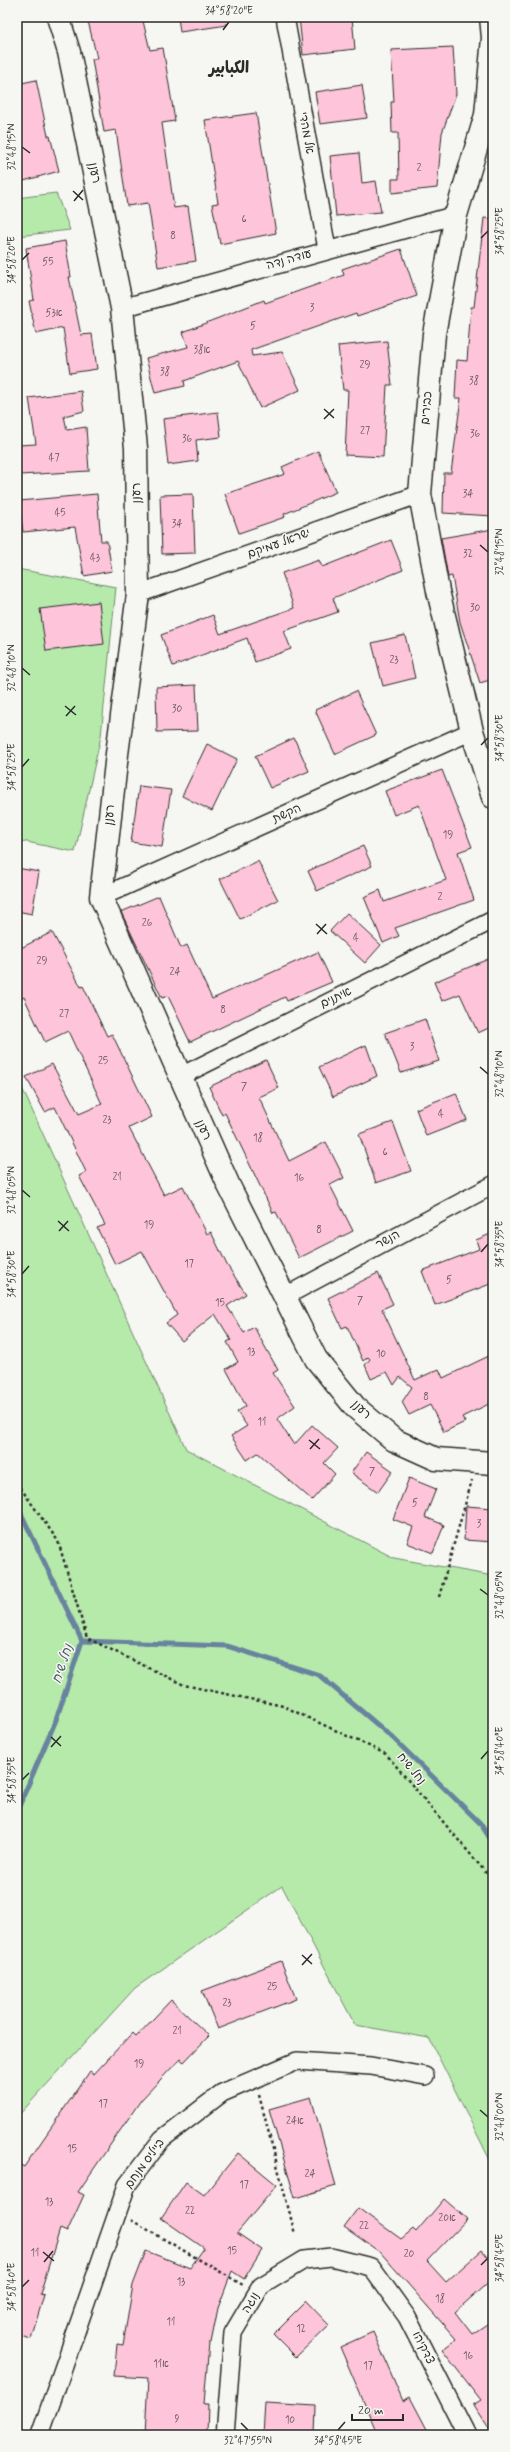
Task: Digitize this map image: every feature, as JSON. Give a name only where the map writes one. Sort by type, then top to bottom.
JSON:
[{"type":"street","name":"רענן","points":[[58,17],[69,52],[122,308],[136,448],[138,594],[117,754],[101,897],[179,1077],[229,1186],[316,1359],[356,1407],[394,1440],[436,1459],[485,1464]]},
{"type":"street","name":"אל מהדי","points":[[284,17],[327,249]]},
{"type":"street","name":"כבירים","points":[[491,17],[493,38],[486,115],[456,215],[434,334],[420,494],[438,591],[472,731],[493,797]]},
{"type":"street","name":"עודה נדה","points":[[122,308],[327,249],[456,215]]},
{"type":"street","name":"ישראל עמיקם","points":[[138,594],[420,494]]},
{"type":"street","name":"הקשת","points":[[101,897],[472,731]]},
{"type":"street","name":"איתנים","points":[[179,1077],[493,920]]},
{"type":"street","name":"הנשר","points":[[284,1297],[493,1185]]},
{"type":"street","name":"בייליס מנחם","points":[[40,2435],[127,2185],[162,2139],[222,2093],[297,2061],[371,2066],[426,2076]]},
{"type":"street","name":"נוגה","points":[[225,2435],[233,2333],[261,2286],[304,2260],[332,2257],[371,2267]]},
{"type":"street","name":"צדקיהו","points":[[371,2267],[407,2317],[468,2435]]},
{"type":"path","points":[[439,1597],[485,1464]]},
{"type":"path","name":"נחל שיח","points":[[17,1483],[58,1541],[87,1638],[184,1685],[283,1706],[386,1754],[493,1881]]},
{"type":"path","points":[[255,2079],[295,2234]]},
{"type":"path","points":[[118,2213],[257,2293]]},
{"type":"green space","points":[[56,193],[70,230],[17,236],[17,198]]},
{"type":"green space","points":[[17,569],[116,587],[101,736],[75,852],[17,840]]},
{"type":"green space","points":[[17,1077],[186,1449],[394,1558],[493,1576],[493,2166],[429,2038],[355,2025],[282,1886],[135,1988],[17,2117]]},
{"type":"building","points":[[87,17],[142,17],[150,50],[163,48],[175,121],[162,123],[174,208],[188,206],[196,261],[158,267],[148,203],[127,206],[116,130],[104,132],[92,59],[97,58]]},
{"type":"building","points":[[178,17],[226,17],[227,25],[180,32]]},
{"type":"building","points":[[299,17],[352,17],[355,49],[303,55]]},
{"type":"building","points":[[453,47],[456,94],[442,133],[437,188],[392,193],[392,179],[399,179],[398,133],[392,133],[391,102],[394,102],[391,50]]},
{"type":"building","points":[[36,80],[48,136],[50,136],[59,171],[20,182],[17,169],[17,84]]},
{"type":"building","points":[[362,85],[367,118],[320,124],[315,92]]},
{"type":"building","points":[[256,113],[276,233],[220,244],[212,204],[218,203],[205,120]]},
{"type":"building","points":[[359,153],[362,183],[376,181],[381,212],[336,216],[330,156]]},
{"type":"building","points":[[484,218],[493,219],[493,448],[490,475],[493,475],[493,516],[443,513],[444,473],[451,473],[461,398],[455,398],[457,360],[467,361],[471,307],[474,307]]},
{"type":"building","points":[[65,241],[71,277],[69,277],[81,335],[92,334],[97,369],[70,373],[63,328],[36,334],[29,301],[34,300],[26,248]]},
{"type":"building","points":[[401,249],[417,296],[357,316],[356,313],[251,350],[252,356],[282,352],[300,390],[260,408],[238,361],[184,381],[185,386],[155,393],[146,358],[188,347],[183,332],[264,300],[265,303],[344,275],[342,269]]},
{"type":"building","points":[[387,341],[392,385],[387,385],[383,457],[345,455],[348,390],[343,390],[338,346]]},
{"type":"building","points":[[81,391],[84,411],[64,416],[67,430],[86,427],[89,471],[20,475],[18,445],[36,444],[29,398]]},
{"type":"building","points":[[218,412],[221,437],[196,440],[198,461],[168,465],[163,419]]},
{"type":"building","points":[[318,451],[336,492],[284,514],[285,517],[239,533],[225,494],[285,474],[282,467]]},
{"type":"building","points":[[97,494],[101,541],[107,541],[112,571],[84,576],[75,527],[23,532],[19,501]]},
{"type":"building","points":[[193,494],[195,553],[162,554],[160,495]]},
{"type":"building","points":[[493,529],[493,679],[480,683],[460,622],[452,576],[448,577],[441,538]]},
{"type":"building","points":[[391,540],[403,570],[333,598],[338,612],[284,631],[291,649],[255,662],[247,638],[173,666],[161,635],[213,615],[220,634],[294,608],[282,573],[319,560],[322,567]]},
{"type":"building","points":[[99,602],[104,644],[46,651],[40,609]]},
{"type":"building","points":[[405,635],[415,678],[383,686],[372,643]]},
{"type":"building","points":[[196,685],[198,731],[157,732],[156,687]]},
{"type":"building","points":[[356,691],[376,735],[335,754],[315,710]]},
{"type":"building","points":[[294,738],[309,771],[270,788],[255,756]]},
{"type":"building","points":[[207,744],[237,759],[212,811],[182,796]]},
{"type":"building","points":[[442,770],[472,847],[458,852],[474,900],[395,928],[399,936],[383,943],[364,897],[380,890],[384,902],[446,880],[419,805],[394,815],[385,791]]},
{"type":"building","points":[[139,786],[171,790],[162,847],[131,842]]},
{"type":"building","points":[[363,846],[372,866],[317,891],[308,871]]},
{"type":"building","points":[[258,861],[278,900],[240,919],[220,879]]},
{"type":"building","points":[[17,868],[39,872],[32,914],[17,911]]},
{"type":"building","points":[[159,896],[181,948],[187,945],[212,999],[318,952],[332,982],[287,1001],[285,997],[190,1042],[168,996],[162,998],[121,912]]},
{"type":"building","points":[[347,913],[381,945],[365,963],[330,931]]},
{"type":"building","points":[[52,932],[81,987],[83,986],[107,1036],[112,1034],[152,1117],[129,1128],[164,1195],[183,1186],[207,1234],[211,1232],[227,1265],[246,1294],[227,1306],[244,1333],[254,1327],[278,1370],[273,1373],[295,1406],[277,1419],[294,1445],[312,1425],[338,1448],[324,1463],[335,1474],[312,1500],[258,1453],[247,1460],[231,1436],[247,1426],[237,1412],[246,1406],[226,1369],[238,1362],[227,1342],[231,1340],[215,1314],[182,1341],[166,1323],[177,1315],[142,1251],[115,1264],[97,1228],[105,1225],[79,1176],[86,1172],[55,1107],[45,1112],[26,1077],[52,1064],[79,1114],[102,1104],[68,1031],[45,1042],[24,997],[17,1001],[17,950]]},
{"type":"building","points":[[493,957],[493,1026],[478,1033],[460,994],[442,1001],[434,982]]},
{"type":"building","points":[[425,1019],[439,1061],[401,1073],[385,1033]]},
{"type":"building","points":[[366,1045],[377,1076],[333,1097],[319,1067]]},
{"type":"building","points":[[266,1060],[279,1088],[259,1097],[289,1161],[326,1142],[344,1178],[330,1185],[353,1231],[299,1258],[276,1212],[273,1213],[225,1113],[222,1115],[209,1087]]},
{"type":"building","points":[[456,1093],[467,1120],[426,1136],[416,1109]]},
{"type":"building","points":[[393,1122],[411,1171],[376,1183],[359,1134]]},
{"type":"building","points":[[493,1233],[493,1283],[435,1305],[422,1271],[479,1249],[476,1240]]},
{"type":"building","points":[[378,1273],[393,1304],[382,1309],[415,1380],[439,1369],[443,1378],[493,1354],[493,1402],[462,1417],[465,1422],[444,1432],[430,1405],[409,1415],[402,1402],[412,1387],[400,1377],[394,1385],[387,1372],[371,1379],[365,1365],[370,1359],[368,1357],[363,1361],[347,1326],[342,1328],[328,1298]]},
{"type":"building","points":[[366,1452],[393,1471],[378,1492],[351,1473]]},
{"type":"building","points":[[409,1478],[436,1489],[425,1517],[444,1525],[433,1553],[407,1543],[413,1527],[393,1519]]},
{"type":"building","points":[[466,1506],[493,1508],[493,1542],[464,1540]]},
{"type":"building","points":[[281,1961],[296,1999],[218,2029],[202,1991]]},
{"type":"building","points":[[171,2000],[209,2036],[184,2062],[180,2059],[141,2100],[78,2192],[84,2195],[67,2232],[60,2229],[40,2294],[44,2295],[31,2339],[17,2335],[17,2163],[24,2167],[90,2071],[94,2074],[132,2033],[136,2037]]},
{"type":"building","points":[[311,2097],[336,2186],[295,2198],[269,2109]]},
{"type":"building","points":[[238,2153],[277,2185],[237,2233],[262,2250],[244,2279],[232,2271],[218,2308],[211,2343],[209,2343],[204,2404],[208,2404],[207,2435],[145,2435],[148,2378],[114,2376],[117,2344],[123,2345],[133,2285],[146,2251],[190,2268],[204,2248],[161,2218],[186,2182],[204,2195]]},
{"type":"building","points":[[444,2199],[467,2219],[427,2261],[446,2282],[482,2250],[493,2263],[493,2278],[455,2312],[472,2334],[493,2320],[493,2435],[473,2405],[481,2400],[442,2350],[456,2339],[381,2253],[344,2227],[358,2208],[401,2239],[413,2229],[416,2232]]},
{"type":"building","points":[[306,2301],[329,2325],[296,2357],[273,2334]]},
{"type":"building","points":[[373,2332],[403,2401],[410,2397],[430,2435],[378,2435],[340,2347]]},
{"type":"building","points":[[265,2403],[316,2406],[315,2435],[263,2435]]},
{"type":"waterway","name":"נחל שיח","points":[[17,1505],[82,1641],[56,1720],[17,1811]]},
{"type":"waterway","points":[[82,1641],[227,1646],[319,1675],[393,1738],[480,1823],[493,1843]]},
{"type":"district","name":"الكبابير","points":[[229,68]]}]
